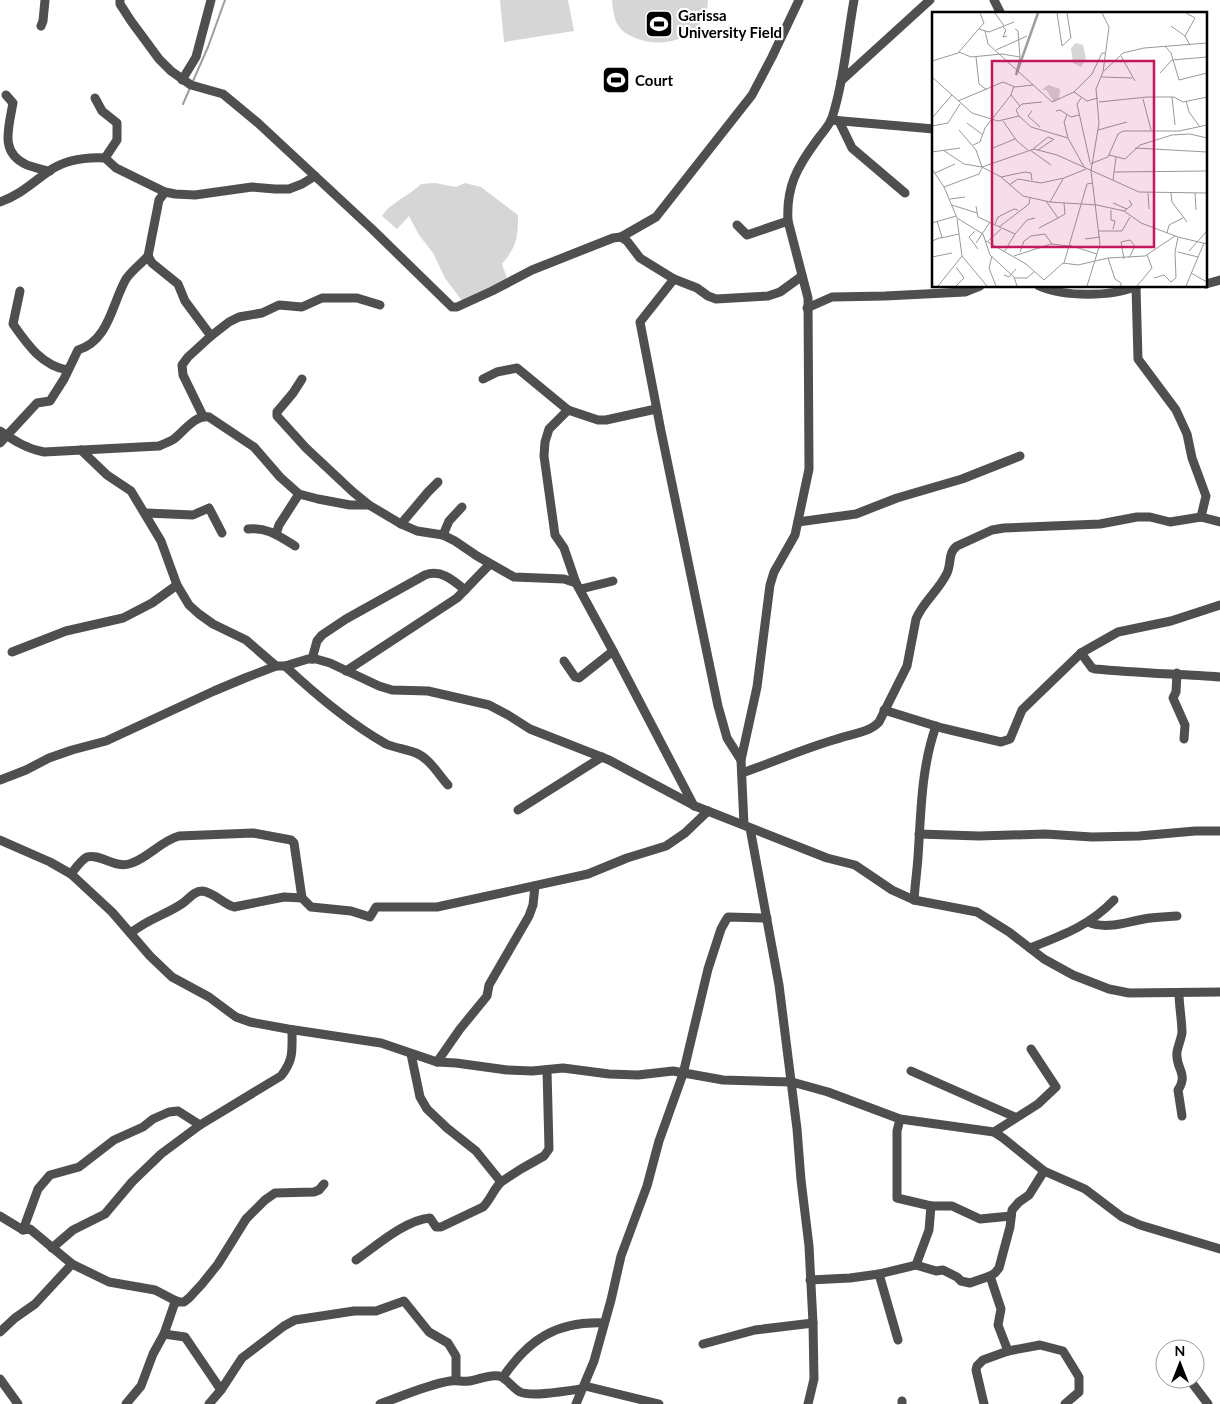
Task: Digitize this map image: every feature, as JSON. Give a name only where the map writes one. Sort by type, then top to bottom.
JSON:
[{"type":"street","points":[[41,26],[44,21],[45,0]]},
{"type":"street","points":[[120,0],[120,4],[131,22],[159,59],[182,80],[191,85],[223,94],[258,123],[452,307],[457,307],[492,291],[532,270],[613,238],[621,237],[656,217],[752,95],[799,0]]},
{"type":"street","points":[[182,80],[196,57],[211,0]]},
{"type":"street","points":[[808,1404],[814,1379],[813,1323],[809,1246],[804,1218],[800,1156],[779,985],[747,826],[741,760],[757,688],[770,585],[774,572],[795,534],[809,469],[808,298],[788,221],[787,209],[796,171],[835,120],[854,0]]},
{"type":"street","points":[[841,81],[930,0]]},
{"type":"street","points":[[994,0],[1000,12]]},
{"type":"street","points":[[6,95],[13,103],[4,140],[7,154],[18,162],[50,171]]},
{"type":"street","points":[[95,98],[102,111],[117,123],[117,140],[105,158]]},
{"type":"street","points":[[835,120],[932,129]]},
{"type":"street","points":[[835,120],[852,148],[905,193]]},
{"type":"street","points":[[0,202],[12,198],[50,171],[66,163],[83,158],[105,158],[116,168],[165,192],[195,196],[252,187],[275,190],[289,189],[316,176]]},
{"type":"street","points":[[0,443],[4,433],[37,403],[50,401],[78,350],[85,348],[94,340],[108,322],[126,279],[148,256],[159,200],[165,192]]},
{"type":"street","points":[[737,225],[747,236],[788,221]]},
{"type":"street","points":[[621,237],[627,241],[640,258],[674,279],[697,288],[708,296],[728,299],[768,296],[780,292],[802,276]]},
{"type":"street","points":[[148,256],[152,263],[178,284],[185,301],[211,336]]},
{"type":"street","points":[[674,279],[640,322],[718,706],[727,738],[741,760]]},
{"type":"street","points":[[807,308],[832,297],[965,292],[975,288]]},
{"type":"street","points":[[1043,288],[1052,292],[1092,295],[1131,288]]},
{"type":"street","points":[[1137,288],[1138,359],[1176,410],[1187,434],[1192,458],[1206,496],[1201,517]]},
{"type":"street","points":[[20,291],[13,324],[33,351],[57,368],[68,370]]},
{"type":"street","points":[[203,416],[183,375],[182,365],[188,357],[229,322],[239,317],[262,313],[279,305],[302,307],[322,298],[357,298],[380,305]]},
{"type":"street","points":[[484,379],[497,372],[517,368],[568,410],[598,420],[606,420],[656,408]]},
{"type":"street","points":[[302,379],[277,412],[277,416],[306,448],[369,505],[400,524],[427,534],[442,536],[455,541],[490,564],[518,578],[564,579],[578,586],[613,581]]},
{"type":"street","points":[[568,410],[548,429],[545,442],[544,456],[555,535],[564,548],[578,586],[694,806]]},
{"type":"street","points":[[4,433],[30,449],[44,452],[159,446],[172,441],[203,416],[210,417],[254,448],[280,477],[299,494],[350,505],[369,505]]},
{"type":"street","points":[[81,450],[107,475],[131,491],[146,513],[161,541],[177,584],[189,605],[213,624],[246,640],[327,703],[381,740],[418,753],[426,759],[448,785]]},
{"type":"street","points":[[798,522],[856,514],[897,498],[962,479],[1020,456]]},
{"type":"street","points":[[400,524],[438,482]]},
{"type":"street","points":[[276,534],[279,525],[299,494]]},
{"type":"street","points":[[442,536],[449,521],[462,506]]},
{"type":"street","points":[[146,513],[193,514],[209,508],[222,533]]},
{"type":"street","points":[[742,773],[872,728],[879,722],[907,666],[919,611],[946,575],[953,548],[992,530],[1004,528],[1100,524],[1150,517],[1170,522],[1201,517],[1220,522]]},
{"type":"street","points":[[248,529],[267,529],[295,546]]},
{"type":"street","points":[[346,671],[443,609],[457,598],[490,564]]},
{"type":"street","points":[[312,659],[317,641],[322,635],[346,619],[425,575],[430,573],[448,577],[465,590]]},
{"type":"street","points":[[12,652],[66,631],[123,618],[152,603],[177,584]]},
{"type":"street","points":[[884,710],[936,726],[1006,742],[1010,739],[1022,710],[1081,653],[1118,632],[1171,621],[1220,605]]},
{"type":"street","points":[[564,661],[575,677],[579,678],[613,651]]},
{"type":"street","points":[[1081,653],[1092,668],[1095,669],[1220,677]]},
{"type":"street","points":[[0,780],[26,770],[48,758],[106,742],[214,691],[281,666],[312,659],[330,663],[379,686],[392,690],[428,692],[489,705],[530,729],[602,757],[694,806],[827,858],[856,865],[892,890],[914,900],[977,912],[1009,932],[1044,959],[1073,975],[1109,990],[1129,993],[1220,992]]},
{"type":"street","points":[[1177,673],[1176,692],[1173,698],[1185,725],[1184,739]]},
{"type":"street","points":[[914,900],[928,747],[936,726]]},
{"type":"street","points":[[518,810],[602,757]]},
{"type":"street","points":[[71,874],[88,857],[119,865],[130,864],[144,858],[170,838],[253,833],[291,840],[294,843],[302,898],[311,907],[342,909],[370,917],[376,907],[437,907],[588,874],[627,858],[666,846],[685,833],[708,811]]},
{"type":"street","points":[[919,834],[979,836],[1045,834],[1092,837],[1220,831]]},
{"type":"street","points":[[0,840],[50,862],[71,874],[112,912],[150,956],[172,977],[209,997],[236,1017],[250,1022],[381,1043],[437,1062],[507,1070],[563,1068],[609,1074],[638,1075],[673,1070],[683,1074],[723,1080],[792,1082],[828,1092],[900,1119],[994,1132],[1044,1172],[1085,1189],[1111,1210],[1128,1220],[1160,1232],[1220,1249]]},
{"type":"street","points":[[437,1062],[460,1029],[487,996],[489,984],[529,916],[533,905],[535,886]]},
{"type":"street","points":[[132,933],[150,920],[181,905],[197,892],[209,893],[234,907],[284,898],[302,898]]},
{"type":"street","points":[[1030,948],[1088,922],[1114,900]]},
{"type":"street","points":[[1088,922],[1094,925],[1109,925],[1177,916]]},
{"type":"street","points":[[576,1404],[594,1361],[621,1256],[647,1186],[659,1140],[683,1074],[708,969],[726,920],[731,917],[767,918]]},
{"type":"street","points":[[1179,993],[1182,1034],[1177,1052],[1178,1062],[1183,1075],[1183,1082],[1178,1090],[1182,1116]]},
{"type":"street","points":[[52,1248],[73,1230],[105,1214],[132,1182],[161,1154],[200,1125],[281,1076],[289,1066],[292,1052],[292,1030]]},
{"type":"street","points":[[994,1132],[1038,1104],[1056,1087],[1031,1049]]},
{"type":"street","points":[[411,1054],[420,1097],[427,1109],[476,1151],[501,1182]]},
{"type":"street","points":[[356,1260],[391,1235],[417,1221],[430,1218],[436,1227],[441,1227],[484,1207],[495,1188],[501,1182],[544,1156],[549,1149],[547,1070]]},
{"type":"street","points":[[911,1071],[1015,1117]]},
{"type":"street","points":[[23,1230],[38,1189],[50,1175],[79,1167],[114,1140],[143,1127],[153,1119],[169,1112],[178,1111],[200,1125]]},
{"type":"street","points":[[900,1119],[897,1131],[897,1198],[931,1206],[952,1206],[980,1219],[1011,1216]]},
{"type":"street","points":[[810,1280],[830,1280],[878,1274],[916,1265],[936,1271],[943,1270],[961,1281],[970,1283],[990,1276],[999,1268],[1012,1210],[1018,1202],[1029,1195],[1044,1172]]},
{"type":"street","points":[[0,1216],[23,1230],[30,1229],[72,1264],[109,1282],[155,1290],[177,1302],[184,1302],[218,1264],[246,1219],[265,1200],[275,1193],[314,1192],[319,1190],[324,1184]]},
{"type":"street","points":[[916,1265],[929,1230],[931,1206]]},
{"type":"street","points":[[0,1332],[15,1318],[35,1304],[72,1264]]},
{"type":"street","points":[[878,1274],[898,1340]]},
{"type":"street","points":[[990,1276],[1000,1309],[998,1325],[1008,1352]]},
{"type":"street","points":[[209,1404],[221,1390],[242,1358],[284,1326],[295,1320],[354,1311],[376,1311],[404,1301],[429,1332],[448,1342],[456,1356],[456,1380]]},
{"type":"street","points":[[126,1404],[141,1386],[153,1354],[164,1334],[174,1305],[177,1302]]},
{"type":"street","points":[[503,1377],[526,1348],[541,1337],[564,1328],[592,1322],[604,1323]]},
{"type":"street","points":[[703,1344],[755,1330],[813,1323]]},
{"type":"street","points":[[164,1334],[185,1337],[221,1390]]},
{"type":"street","points":[[984,1404],[977,1366],[983,1360],[1040,1345],[1063,1351],[1079,1377],[1079,1392],[1066,1404]]},
{"type":"street","points":[[380,1404],[413,1392],[456,1380],[465,1382],[497,1375],[503,1377],[513,1388],[522,1393],[536,1394],[583,1388],[659,1404]]},
{"type":"street","points":[[0,1380],[18,1404]]},
{"type":"street","points":[[1197,1389],[1208,1404]]},
{"type":"shaded area","points":[[500,0],[568,0],[574,31],[504,42]]},
{"type":"shaded area","name":"Garissa University Field","points":[[612,0],[708,0],[706,12],[701,22],[693,31],[673,41],[649,42],[638,39],[623,31],[615,19]]},
{"type":"shaded area","points":[[435,183],[456,187],[465,183],[481,187],[518,215],[516,241],[502,264],[510,287],[466,306],[445,278],[433,253],[419,235],[409,216],[397,229],[382,216],[390,207],[421,184]]},
{"type":"waterway","points":[[193,81],[225,0]]},
{"type":"waterway","points":[[183,104],[190,88]]},
{"type":"place","name":"Garissa University Field","points":[[659,24]]},
{"type":"place","name":"Court","points":[[616,80]]}]
